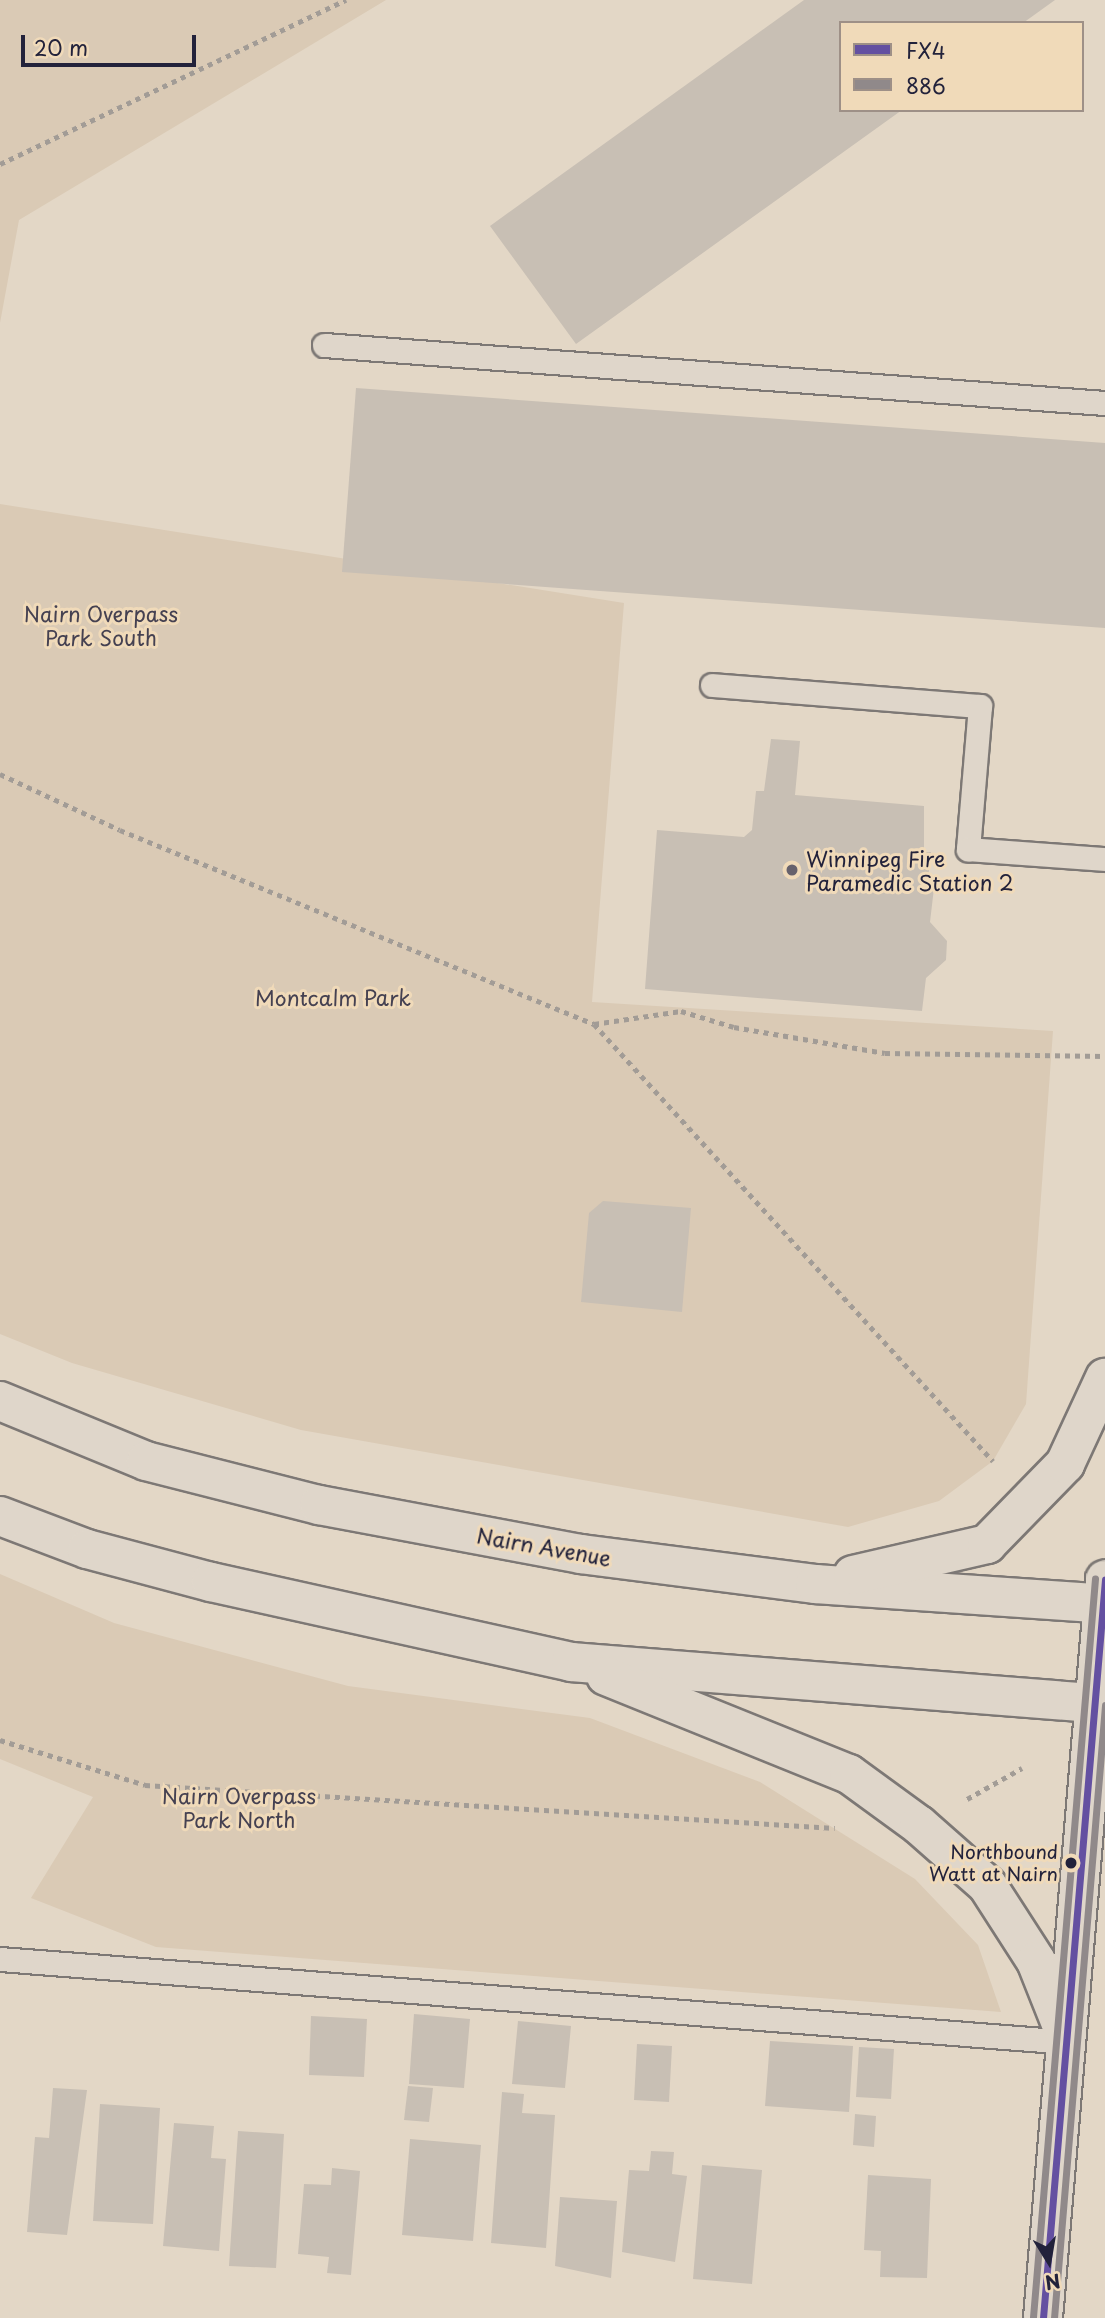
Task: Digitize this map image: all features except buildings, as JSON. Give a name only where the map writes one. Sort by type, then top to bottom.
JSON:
[{"type":"main road","points":[[814,1584],[987,1544],[1065,1464],[1105,1378]]},
{"type":"main road","name":"Nairn Avenue","points":[[0,1401],[146,1461],[318,1505],[580,1554],[814,1584],[1104,1596]]},
{"type":"main road","points":[[0,1516],[87,1549],[211,1582],[571,1662],[1100,1704]]},
{"type":"main road","points":[[1043,2318],[1100,1704],[1104,1596]]},
{"type":"main road","points":[[571,1662],[849,1774],[919,1825],[987,1885],[1036,1961],[1068,2042]]},
{"type":"lane","points":[[324,345],[1105,404]]},
{"type":"lane","points":[[712,685],[979,706],[968,849],[1105,859]]},
{"type":"lane","points":[[0,1959],[1068,2042]]},
{"type":"path","points":[[0,164],[346,0]]},
{"type":"path","points":[[0,774],[120,830],[594,1024],[993,1461]]},
{"type":"path","points":[[594,1024],[681,1011],[734,1027],[885,1053],[1105,1056]]},
{"type":"path","points":[[0,1740],[145,1785],[838,1829]]},
{"type":"path","points":[[958,1803],[1022,1768]]},
{"type":"shaded area","points":[[0,0],[386,0],[19,220],[0,323]]},
{"type":"shaded area","name":"Montcalm Park","points":[[0,504],[624,603],[592,1002],[1053,1031],[1026,1404],[993,1461],[939,1501],[848,1527],[301,1430],[72,1363],[0,1334]]},
{"type":"shaded area","name":"Nairn Overpass Park North","points":[[0,1574],[114,1623],[348,1686],[590,1718],[760,1782],[915,1879],[978,1945],[1001,2012],[156,1947],[31,1898],[93,1797],[0,1759]]},
{"type":"transit line","points":[[1033,2317],[1095,1579]]},
{"type":"transit line","name":"FX4","points":[[1043,2318],[1105,1580]]},
{"type":"transit line","name":"886","points":[[1054,2318],[1105,1705]]},
{"type":"place","name":"Winnipeg Fire Paramedic Station 2","points":[[792,870]]},
{"type":"place","name":"Northbound Watt at Nairn","points":[[1071,1863]]},
{"type":"park label","name":"Nairn Overpass Park South","points":[[101,625]]}]
